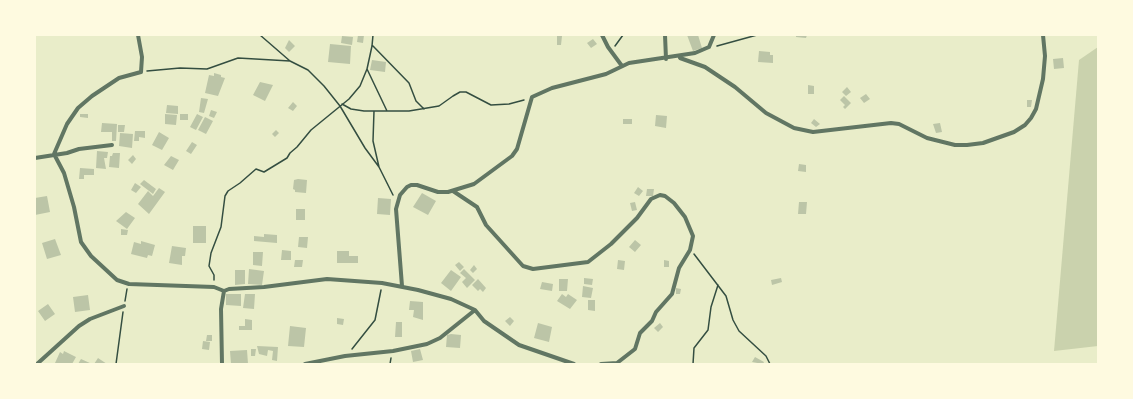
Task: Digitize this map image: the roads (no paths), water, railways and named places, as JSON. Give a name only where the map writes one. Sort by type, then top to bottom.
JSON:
[{"type":"street","points":[[54,154],[71,117],[82,104],[119,78],[141,72],[142,57],[138,35]]},
{"type":"street","points":[[602,35],[612,53],[622,66]]},
{"type":"street","points":[[665,35],[666,59]]},
{"type":"street","points":[[402,286],[397,204],[404,190],[411,185],[438,192],[453,191],[474,184],[512,156],[517,149],[532,97],[552,88],[606,74],[639,60],[666,59],[695,53],[710,47],[714,35]]},
{"type":"street","points":[[678,57],[705,67],[735,87],[766,113],[794,128],[813,132],[891,123],[899,124],[927,138],[955,145],[967,145],[982,143],[1014,132],[1031,118],[1036,109],[1043,78],[1045,56],[1043,35]]},
{"type":"street","points":[[35,158],[112,145]]},
{"type":"street","points":[[54,154],[64,173],[74,207],[81,242],[91,256],[117,280],[129,284],[214,287],[224,291],[229,289],[264,287],[327,279],[402,286],[451,299],[475,310],[484,321],[519,345],[574,364]]},
{"type":"street","points":[[453,191],[477,207],[486,225],[528,269],[588,262],[611,244],[637,218],[647,202],[660,195],[674,202],[692,232],[690,250],[679,268],[669,298],[656,312],[652,321],[640,332],[635,349],[616,362],[601,364]]},
{"type":"street","points":[[222,364],[221,301],[224,291]]},
{"type":"street","points":[[36,364],[79,326],[90,319],[124,306]]},
{"type":"street","points":[[305,364],[345,356],[427,344],[440,338],[475,310]]}]
